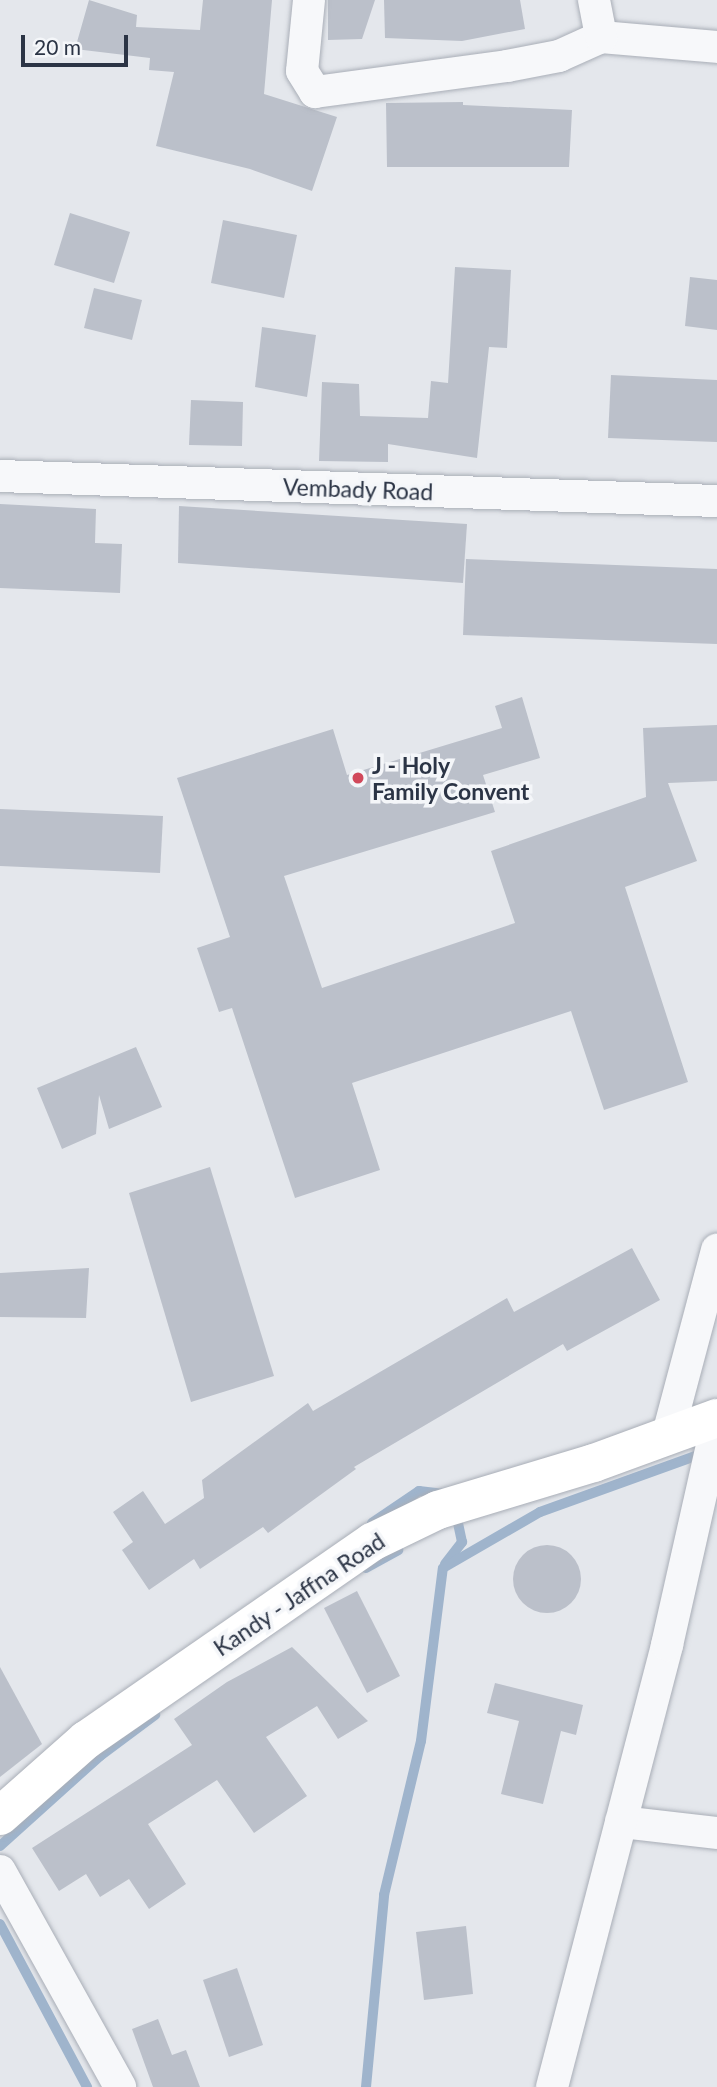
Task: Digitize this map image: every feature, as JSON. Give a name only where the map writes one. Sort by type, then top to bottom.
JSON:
[{"type":"highway","name":"Kandy - Jaffna Road","points":[[0,1816],[86,1740],[372,1542],[438,1510],[717,1421]]},
{"type":"street","points":[[309,0],[302,71],[315,92],[507,66],[559,56],[601,37],[717,47]]},
{"type":"street","points":[[594,0],[601,37]]},
{"type":"street","name":"Vembady Road","points":[[0,476],[717,501]]},
{"type":"street","points":[[667,1438],[717,1250]]},
{"type":"street","points":[[552,2087],[621,1822],[717,1421]]},
{"type":"street","points":[[621,1822],[717,1833]]},
{"type":"street","points":[[0,1871],[120,2087]]},
{"type":"building","points":[[89,0],[137,15],[136,27],[200,30],[203,0],[272,0],[264,94],[337,117],[312,191],[250,169],[156,146],[174,72],[149,70],[150,58],[75,49]]},
{"type":"building","points":[[328,0],[375,0],[362,39],[328,40]]},
{"type":"building","points":[[384,0],[520,0],[525,29],[462,41],[385,38]]},
{"type":"building","points":[[463,102],[463,105],[572,110],[569,167],[387,167],[386,103]]},
{"type":"building","points":[[70,213],[130,232],[114,283],[54,265]]},
{"type":"building","points":[[223,220],[297,235],[284,298],[211,283]]},
{"type":"building","points":[[455,267],[511,270],[507,348],[489,347],[477,458],[388,444],[388,462],[319,461],[322,382],[359,384],[360,416],[428,418],[431,381],[448,383]]},
{"type":"building","points":[[690,277],[717,280],[717,330],[685,326]]},
{"type":"building","points":[[94,288],[142,300],[132,340],[84,328]]},
{"type":"building","points":[[262,327],[316,335],[307,397],[255,387]]},
{"type":"building","points":[[611,375],[717,380],[717,442],[608,438]]},
{"type":"building","points":[[191,400],[243,402],[242,446],[189,445]]},
{"type":"building","points":[[0,504],[96,509],[95,543],[122,544],[120,593],[0,588]]},
{"type":"building","points":[[179,506],[467,524],[463,583],[178,563]]},
{"type":"building","points":[[466,559],[717,569],[717,644],[463,635]]},
{"type":"building","points":[[522,697],[540,758],[483,775],[495,812],[284,876],[322,988],[515,923],[491,851],[646,797],[643,728],[717,725],[717,781],[668,783],[697,861],[625,887],[688,1082],[604,1110],[571,1011],[352,1083],[380,1170],[295,1198],[232,1008],[219,1012],[197,948],[230,937],[177,778],[333,729],[347,775],[502,728],[495,706]]},
{"type":"building","points":[[0,809],[163,816],[160,873],[0,866]]},
{"type":"building","points":[[136,1047],[162,1107],[109,1129],[99,1095],[96,1134],[62,1149],[37,1088]]},
{"type":"building","points":[[210,1167],[274,1376],[191,1402],[129,1193]]},
{"type":"building","points":[[632,1248],[660,1300],[567,1351],[563,1344],[354,1467],[356,1469],[268,1533],[263,1527],[200,1569],[194,1559],[149,1590],[122,1550],[133,1542],[113,1512],[143,1491],[165,1524],[204,1498],[202,1480],[308,1403],[313,1411],[507,1298],[514,1312]]},
{"type":"building","points":[[89,1268],[86,1318],[0,1317],[0,1273]]},
{"type":"building","points":[[540,1545],[554,1545],[566,1550],[576,1560],[581,1579],[576,1598],[566,1608],[554,1613],[540,1613],[528,1608],[518,1598],[513,1586],[513,1572],[518,1560],[528,1550]]},
{"type":"building","points":[[357,1591],[400,1676],[367,1693],[324,1608]]},
{"type":"building","points":[[292,1647],[368,1721],[338,1739],[317,1706],[266,1737],[307,1796],[254,1833],[217,1780],[148,1824],[186,1884],[149,1909],[129,1879],[100,1897],[86,1874],[59,1891],[32,1848],[192,1745],[174,1719],[227,1682]]},
{"type":"building","points":[[0,1667],[42,1744],[0,1777]]},
{"type":"building","points":[[495,1683],[583,1705],[576,1735],[561,1731],[543,1804],[501,1794],[519,1721],[487,1713]]},
{"type":"building","points":[[466,1926],[473,1994],[424,2000],[416,1932]]},
{"type":"building","points":[[237,1968],[263,2045],[229,2057],[203,1980]]},
{"type":"building","points":[[158,2019],[172,2055],[186,2050],[200,2087],[153,2087],[132,2029]]},
{"type":"waterway","points":[[366,2087],[384,1895],[421,1741],[443,1568],[540,1512],[704,1453]]},
{"type":"waterway","points":[[372,1523],[419,1491],[444,1494]]},
{"type":"waterway","points":[[445,1564],[462,1542],[456,1513]]},
{"type":"waterway","points":[[366,1568],[398,1550]]},
{"type":"waterway","points":[[0,1846],[100,1756],[155,1715]]},
{"type":"waterway","points":[[0,1924],[87,2087]]},
{"type":"place","name":"J - Holy Family Convent","points":[[358,778]]}]
